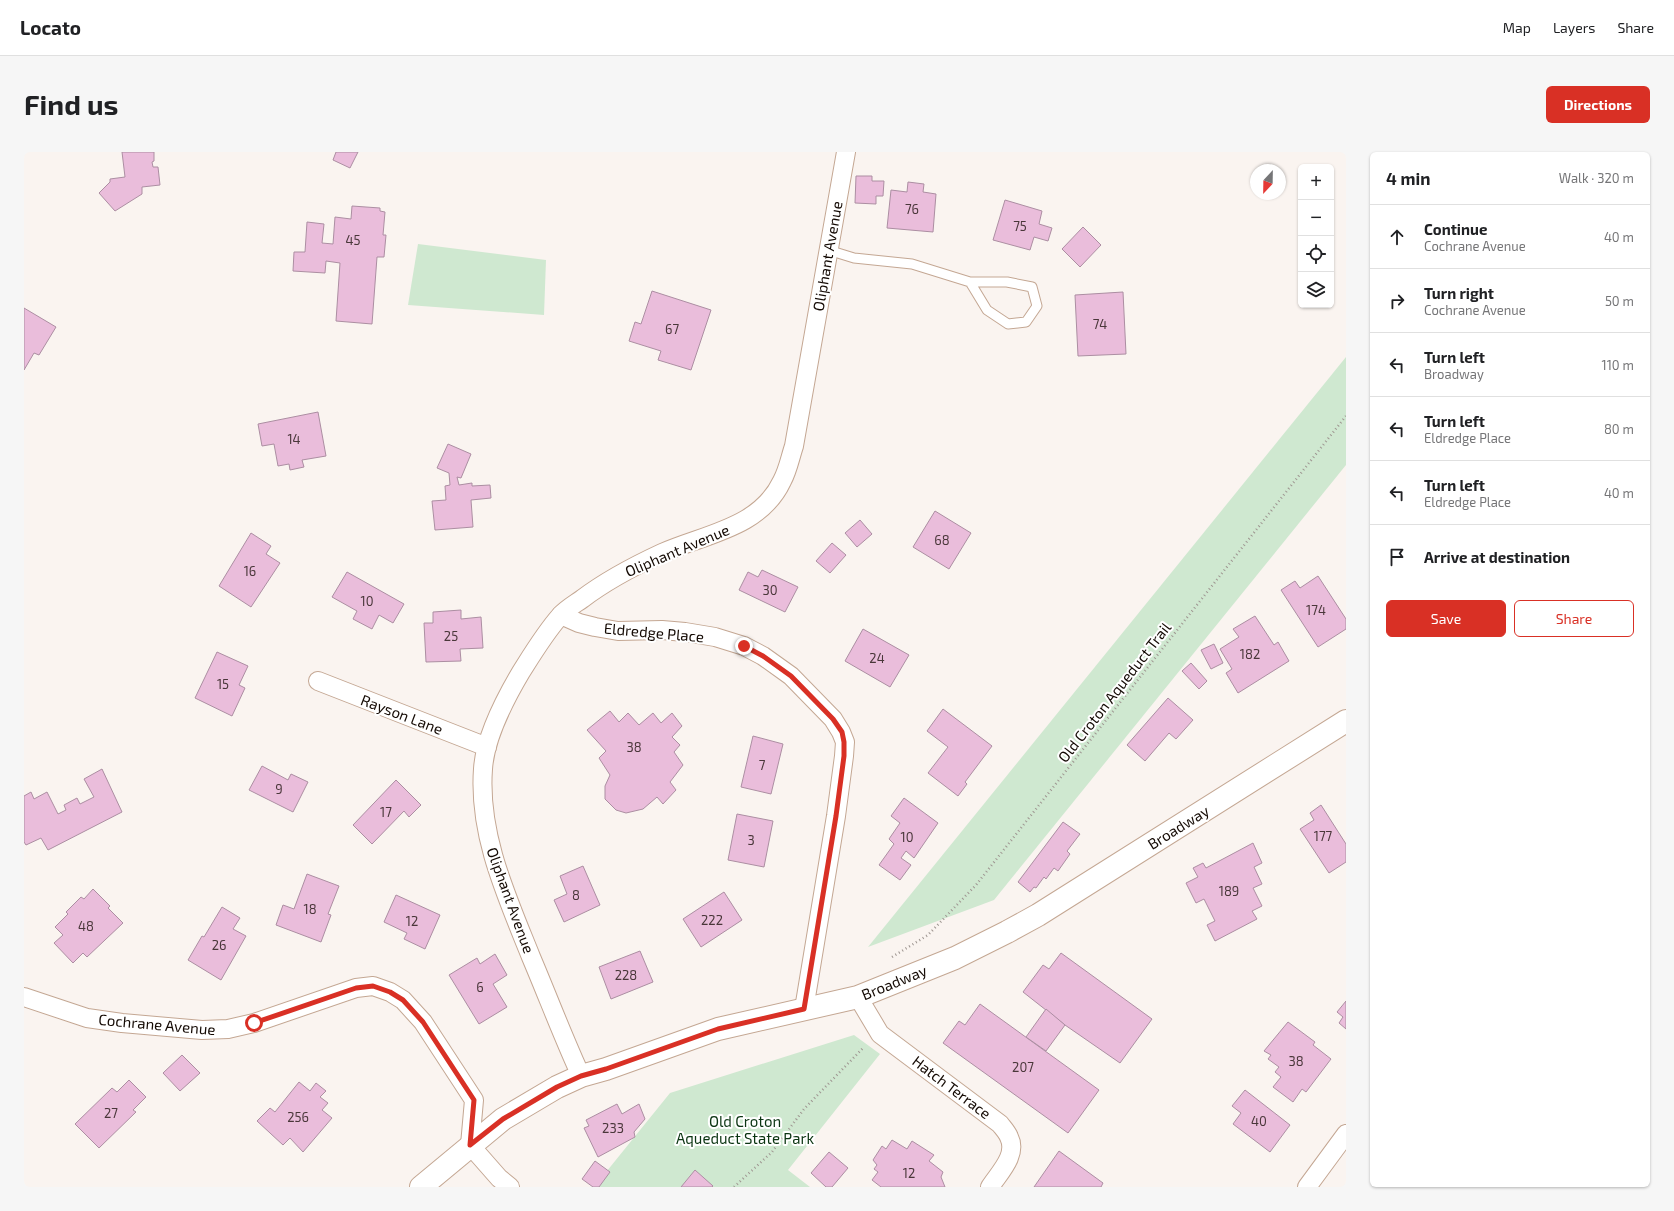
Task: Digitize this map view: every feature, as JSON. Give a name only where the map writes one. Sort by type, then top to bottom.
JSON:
[{"type":"main road","name":"Broadway","points":[[421,1187],[503,1119],[557,1087],[581,1076],[606,1069],[718,1029],[858,997],[955,958],[1026,922],[1346,721]]},
{"type":"street","name":"Oliphant Avenue","points":[[581,1076],[505,893],[488,836],[483,800],[483,767],[487,748],[496,721],[518,678],[537,646],[561,615],[600,586],[629,568],[665,552],[736,525],[752,516],[764,507],[776,492],[783,480],[794,446],[846,152]]},
{"type":"street","name":"Eldredge Place","points":[[561,615],[579,623],[618,631],[662,630],[685,632],[715,637],[744,646],[763,656],[791,676],[833,719],[842,732],[844,756],[836,816],[804,1009]]},
{"type":"street","name":"Rayson Lane","points":[[318,681],[487,748]]},
{"type":"street","name":"Cochrane Avenue","points":[[24,997],[87,1018],[122,1024],[202,1030],[228,1029],[254,1023],[356,988],[373,986],[390,992],[403,1000],[418,1017],[474,1100],[470,1145]]},
{"type":"street","name":"Hatch Terrace","points":[[858,997],[880,1034],[1000,1124],[1010,1138],[1011,1151],[1008,1161],[990,1187]]},
{"type":"street","points":[[1307,1187],[1346,1134]]},
{"type":"street","points":[[470,1145],[499,1178],[510,1187]]},
{"type":"lane","points":[[828,250],[854,258],[912,264],[970,282],[1007,282],[1032,288],[1037,306],[1026,322],[1008,324],[986,310],[970,282]]},
{"type":"path","name":"Old Croton Aqueduct Trail","points":[[888,960],[928,935],[976,885],[1346,416]]},
{"type":"path","points":[[734,1187],[772,1152],[804,1109],[864,1047],[877,1028]]},
{"type":"green space","points":[[418,244],[546,260],[544,315],[408,305]]},
{"type":"green space","points":[[1346,357],[1346,465],[994,900],[868,947]]},
{"type":"green space","name":"Old Croton Aqueduct State Park","points":[[854,1035],[880,1054],[788,1170],[810,1187],[594,1187],[670,1093]]},
{"type":"building","points":[[122,152],[154,152],[154,161],[152,162],[153,167],[158,167],[160,185],[142,187],[142,194],[115,211],[99,193],[110,182],[110,179],[125,177]]},
{"type":"building","points":[[336,152],[358,152],[350,168],[333,160]]},
{"type":"building","points":[[856,176],[872,176],[872,181],[884,181],[883,196],[876,196],[876,204],[855,203]]},
{"type":"building","points":[[908,182],[924,184],[923,192],[936,194],[933,232],[887,228],[891,190],[907,192]]},
{"type":"building","points":[[1005,200],[1042,211],[1039,224],[1052,228],[1048,241],[1034,237],[1030,250],[993,240]]},
{"type":"building","points":[[352,206],[380,208],[380,211],[385,212],[383,235],[386,235],[384,257],[377,257],[372,324],[336,321],[340,263],[326,261],[325,273],[293,271],[294,252],[305,252],[307,222],[324,224],[322,243],[333,244],[335,217],[351,219]]},
{"type":"building","points":[[1083,227],[1101,245],[1080,267],[1062,249]]},
{"type":"building","points":[[652,291],[711,310],[691,370],[658,360],[661,351],[629,341],[635,322],[641,324]]},
{"type":"building","points":[[1123,292],[1126,354],[1078,356],[1075,295]]},
{"type":"building","points":[[24,308],[56,327],[39,355],[34,353],[24,370]]},
{"type":"building","points":[[318,412],[326,456],[302,460],[304,467],[290,470],[289,464],[278,466],[274,444],[262,446],[258,424]]},
{"type":"building","points":[[448,444],[471,454],[461,478],[457,477],[459,485],[472,483],[472,486],[490,485],[491,498],[471,500],[473,527],[435,530],[432,501],[446,500],[445,486],[450,485],[449,473],[437,468]]},
{"type":"building","points":[[935,511],[971,533],[949,569],[913,547]]},
{"type":"building","points":[[860,520],[872,534],[857,547],[845,533]]},
{"type":"building","points":[[251,533],[271,546],[266,554],[280,563],[251,607],[219,586]]},
{"type":"building","points":[[832,543],[846,555],[830,573],[816,561]]},
{"type":"building","points":[[762,570],[798,587],[785,612],[739,590],[748,572],[758,577]]},
{"type":"building","points":[[347,572],[404,604],[393,623],[379,615],[372,629],[353,619],[357,611],[332,597]]},
{"type":"building","points":[[1318,576],[1346,619],[1346,629],[1318,647],[1281,590],[1295,581],[1300,588]]},
{"type":"building","points":[[461,610],[461,619],[481,617],[483,648],[460,649],[461,661],[426,662],[424,623],[433,623],[433,612]]},
{"type":"building","points":[[1255,616],[1274,645],[1278,642],[1289,661],[1238,693],[1226,673],[1232,669],[1220,649],[1239,637],[1233,629]]},
{"type":"building","points":[[863,629],[909,655],[890,687],[845,661]]},
{"type":"building","points":[[1214,644],[1223,663],[1211,669],[1201,650]]},
{"type":"building","points":[[217,652],[248,666],[239,685],[245,688],[232,716],[195,698]]},
{"type":"building","points":[[1191,663],[1207,681],[1199,689],[1182,671]]},
{"type":"building","points":[[1168,698],[1193,720],[1176,739],[1169,733],[1145,761],[1127,745]]},
{"type":"building","points":[[943,709],[992,746],[965,782],[967,784],[958,796],[928,773],[948,747],[927,731]]},
{"type":"building","points":[[610,711],[619,722],[628,713],[639,725],[653,713],[661,723],[672,713],[682,726],[672,737],[680,745],[674,752],[683,765],[670,782],[676,790],[663,804],[657,797],[643,809],[626,813],[616,810],[605,799],[605,786],[610,775],[599,758],[606,751],[587,730]]},
{"type":"building","points":[[753,736],[783,744],[771,794],[741,787]]},
{"type":"building","points":[[262,766],[288,780],[291,774],[308,782],[293,812],[249,790]]},
{"type":"building","points":[[102,769],[122,812],[48,850],[41,838],[26,845],[24,842],[24,796],[31,792],[34,799],[47,792],[58,814],[66,810],[64,805],[77,798],[80,804],[94,797],[84,779]]},
{"type":"building","points":[[396,780],[421,805],[409,817],[404,811],[372,844],[353,825]]},
{"type":"building","points":[[904,798],[938,823],[914,858],[906,851],[901,858],[911,865],[900,880],[879,865],[894,844],[889,839],[900,823],[891,816]]},
{"type":"building","points":[[1321,805],[1346,844],[1346,862],[1329,873],[1300,829],[1314,820],[1310,813]]},
{"type":"building","points":[[737,814],[773,821],[764,867],[728,860]]},
{"type":"building","points":[[1063,822],[1080,834],[1067,851],[1070,854],[1058,871],[1054,868],[1046,879],[1044,877],[1036,888],[1034,887],[1030,892],[1018,882]]},
{"type":"building","points":[[1253,843],[1262,863],[1254,867],[1262,884],[1253,888],[1262,906],[1252,911],[1257,919],[1215,941],[1207,925],[1215,921],[1204,899],[1196,903],[1186,883],[1198,877],[1193,868],[1203,863],[1206,868]]},
{"type":"building","points":[[583,866],[600,905],[564,922],[554,900],[567,894],[560,876]]},
{"type":"building","points":[[307,874],[339,886],[328,914],[331,915],[321,942],[276,925],[283,905],[294,909]]},
{"type":"building","points":[[93,889],[110,906],[108,908],[123,923],[87,957],[83,953],[73,963],[54,943],[63,935],[55,927],[68,914],[66,912],[81,897],[84,899]]},
{"type":"building","points":[[724,892],[742,920],[701,947],[683,919]]},
{"type":"building","points":[[396,895],[440,915],[425,949],[404,939],[407,933],[384,922]]},
{"type":"building","points":[[222,907],[240,918],[233,929],[246,936],[221,980],[188,960]]},
{"type":"building","points":[[640,951],[653,982],[611,999],[599,967]]},
{"type":"building","points":[[1061,953],[1152,1019],[1120,1063],[1065,1025],[1023,992],[1043,965],[1049,969]]},
{"type":"building","points":[[495,954],[507,975],[493,984],[507,1007],[479,1024],[449,975],[477,958],[480,964]]},
{"type":"building","points":[[1346,1001],[1346,1029],[1339,1023],[1343,1017],[1337,1012]]},
{"type":"building","points":[[980,1004],[1099,1090],[1068,1133],[943,1043],[959,1021],[965,1025]]},
{"type":"building","points":[[1046,1009],[1065,1025],[1046,1051],[1026,1037]]},
{"type":"building","points":[[1288,1022],[1315,1042],[1313,1045],[1331,1059],[1306,1092],[1302,1089],[1293,1102],[1273,1087],[1281,1077],[1275,1072],[1279,1067],[1268,1059],[1271,1055],[1264,1051]]},
{"type":"building","points":[[182,1055],[200,1073],[180,1091],[163,1073]]},
{"type":"building","points":[[129,1080],[146,1097],[133,1110],[136,1112],[99,1148],[75,1124],[112,1088],[117,1092]]},
{"type":"building","points":[[299,1082],[310,1091],[316,1083],[326,1091],[320,1097],[328,1103],[322,1110],[332,1118],[303,1152],[290,1138],[283,1145],[257,1121],[270,1108],[275,1112]]},
{"type":"building","points":[[1245,1090],[1290,1125],[1270,1152],[1233,1124],[1241,1113],[1232,1106]]},
{"type":"building","points":[[617,1104],[622,1114],[639,1104],[645,1119],[634,1132],[635,1137],[598,1157],[584,1128],[589,1126],[586,1120]]},
{"type":"building","points":[[892,1140],[907,1149],[912,1141],[934,1155],[929,1161],[943,1172],[941,1177],[945,1187],[881,1187],[872,1180],[878,1172],[874,1169],[877,1165],[873,1160],[882,1146],[886,1149]]},
{"type":"building","points":[[1059,1151],[1103,1183],[1101,1187],[1034,1187]]},
{"type":"building","points":[[829,1152],[848,1168],[832,1187],[826,1187],[811,1173]]},
{"type":"building","points":[[595,1161],[610,1172],[599,1187],[593,1187],[582,1179]]},
{"type":"building","points":[[695,1170],[713,1186],[681,1187]]},
{"type":"route","points":[[254,1023],[356,988],[373,986],[390,992],[403,1000],[423,1022],[474,1100],[470,1145],[503,1119],[557,1087],[581,1076],[606,1069],[718,1029],[804,1009],[836,816],[844,756],[844,742],[842,732],[833,719],[791,676],[763,656],[744,646]]}]
